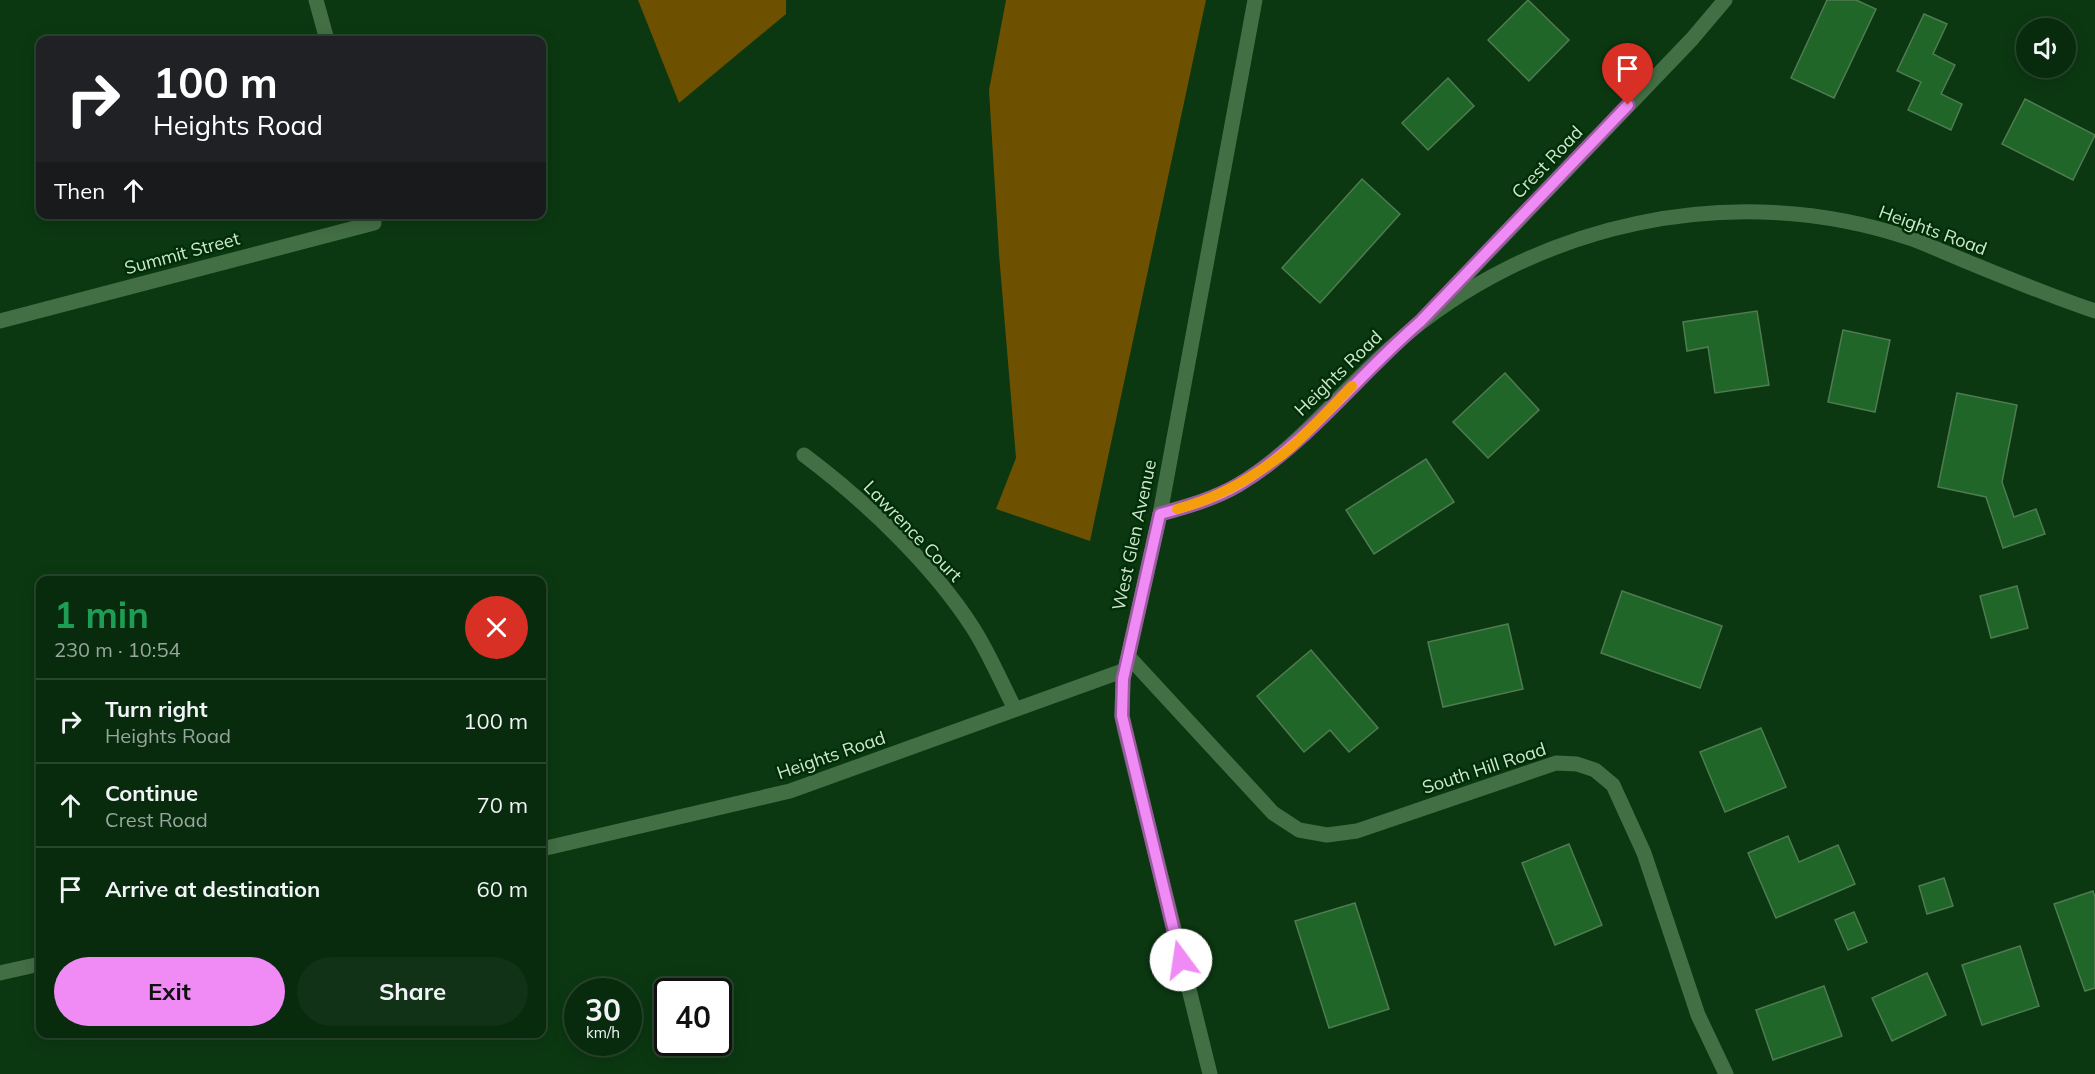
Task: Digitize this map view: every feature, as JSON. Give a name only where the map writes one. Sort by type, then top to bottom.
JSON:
[{"type":"street","points":[[316,0],[326,36]]},
{"type":"street","name":"West Glen Avenue","points":[[1210,1074],[1125,731],[1122,716],[1123,679],[1160,514],[1255,0]]},
{"type":"street","name":"Crest Road","points":[[1420,322],[1692,39],[1725,0]]},
{"type":"street","name":"Heights Road","points":[[1160,514],[1196,504],[1237,486],[1284,453],[1392,346],[1420,322],[1473,286],[1531,257],[1591,234],[1654,219],[1718,212],[1783,213],[1847,222],[1909,238],[2056,298],[2095,311]]},
{"type":"street","name":"Summit Street","points":[[0,321],[373,219]]},
{"type":"street","name":"Lawrence Court","points":[[804,455],[827,472],[885,525],[937,579],[973,628],[1015,709]]},
{"type":"street","name":"Heights Road","points":[[546,848],[790,791],[1015,709],[1127,664]]},
{"type":"street","name":"South Hill Road","points":[[1127,664],[1273,813],[1299,830],[1327,835],[1357,831],[1556,764],[1577,764],[1595,770],[1613,785],[1644,853],[1698,1015],[1726,1074]]},
{"type":"street","points":[[0,974],[36,965]]},
{"type":"shaded area","points":[[638,0],[786,0],[786,14],[679,103]]},
{"type":"shaded area","points":[[1006,0],[1206,0],[1090,541],[996,509],[1016,458],[999,254],[989,90]]},
{"type":"building","points":[[1528,0],[1569,40],[1529,81],[1488,40]]},
{"type":"building","points":[[1827,0],[1856,0],[1876,9],[1834,98],[1791,78]]},
{"type":"building","points":[[1924,14],[1947,24],[1933,54],[1955,65],[1941,94],[1962,104],[1951,130],[1908,110],[1921,82],[1897,71]]},
{"type":"building","points":[[1448,78],[1474,106],[1428,150],[1402,123]]},
{"type":"building","points":[[2025,99],[2095,135],[2073,180],[2002,144]]},
{"type":"building","points":[[1362,179],[1400,214],[1320,303],[1282,268]]},
{"type":"building","points":[[1757,311],[1769,385],[1715,393],[1708,347],[1687,351],[1683,322]]},
{"type":"building","points":[[1843,330],[1890,340],[1875,412],[1828,402]]},
{"type":"building","points":[[1505,373],[1539,410],[1488,458],[1453,422]]},
{"type":"building","points":[[1957,393],[2017,405],[2002,482],[2014,517],[2036,509],[2045,534],[2003,548],[1986,497],[1938,487]]},
{"type":"building","points":[[1426,459],[1454,502],[1374,554],[1346,510]]},
{"type":"building","points":[[2017,586],[2028,628],[1991,638],[1980,596]]},
{"type":"building","points":[[1622,591],[1722,626],[1700,688],[1601,653]]},
{"type":"building","points":[[1508,624],[1523,689],[1443,707],[1428,642]]},
{"type":"building","points":[[1311,650],[1378,728],[1349,752],[1330,730],[1304,752],[1257,696]]},
{"type":"building","points":[[1761,728],[1786,787],[1725,812],[1700,752]]},
{"type":"building","points":[[1788,836],[1799,862],[1838,845],[1855,884],[1776,918],[1748,853]]},
{"type":"building","points":[[1569,844],[1602,925],[1555,945],[1522,863]]},
{"type":"building","points":[[1944,878],[1953,906],[1927,914],[1919,886]]},
{"type":"building","points":[[2093,891],[2095,897],[2095,988],[2085,991],[2054,904]]},
{"type":"building","points":[[1355,903],[1389,1009],[1329,1028],[1295,921]]},
{"type":"building","points":[[1854,912],[1867,942],[1848,950],[1835,920]]},
{"type":"building","points":[[2020,946],[2039,1006],[1982,1025],[1962,965]]},
{"type":"building","points":[[1927,973],[1946,1015],[1892,1041],[1872,998]]},
{"type":"building","points":[[1824,986],[1842,1036],[1773,1060],[1756,1010]]},
{"type":"slow traffic","points":[[1177,509],[1196,504],[1237,486],[1284,453],[1352,386]]},
{"type":"route","points":[[1181,960],[1122,716],[1123,679],[1160,514],[1196,504],[1237,486],[1284,453],[1392,346],[1420,322],[1628,105]]}]
